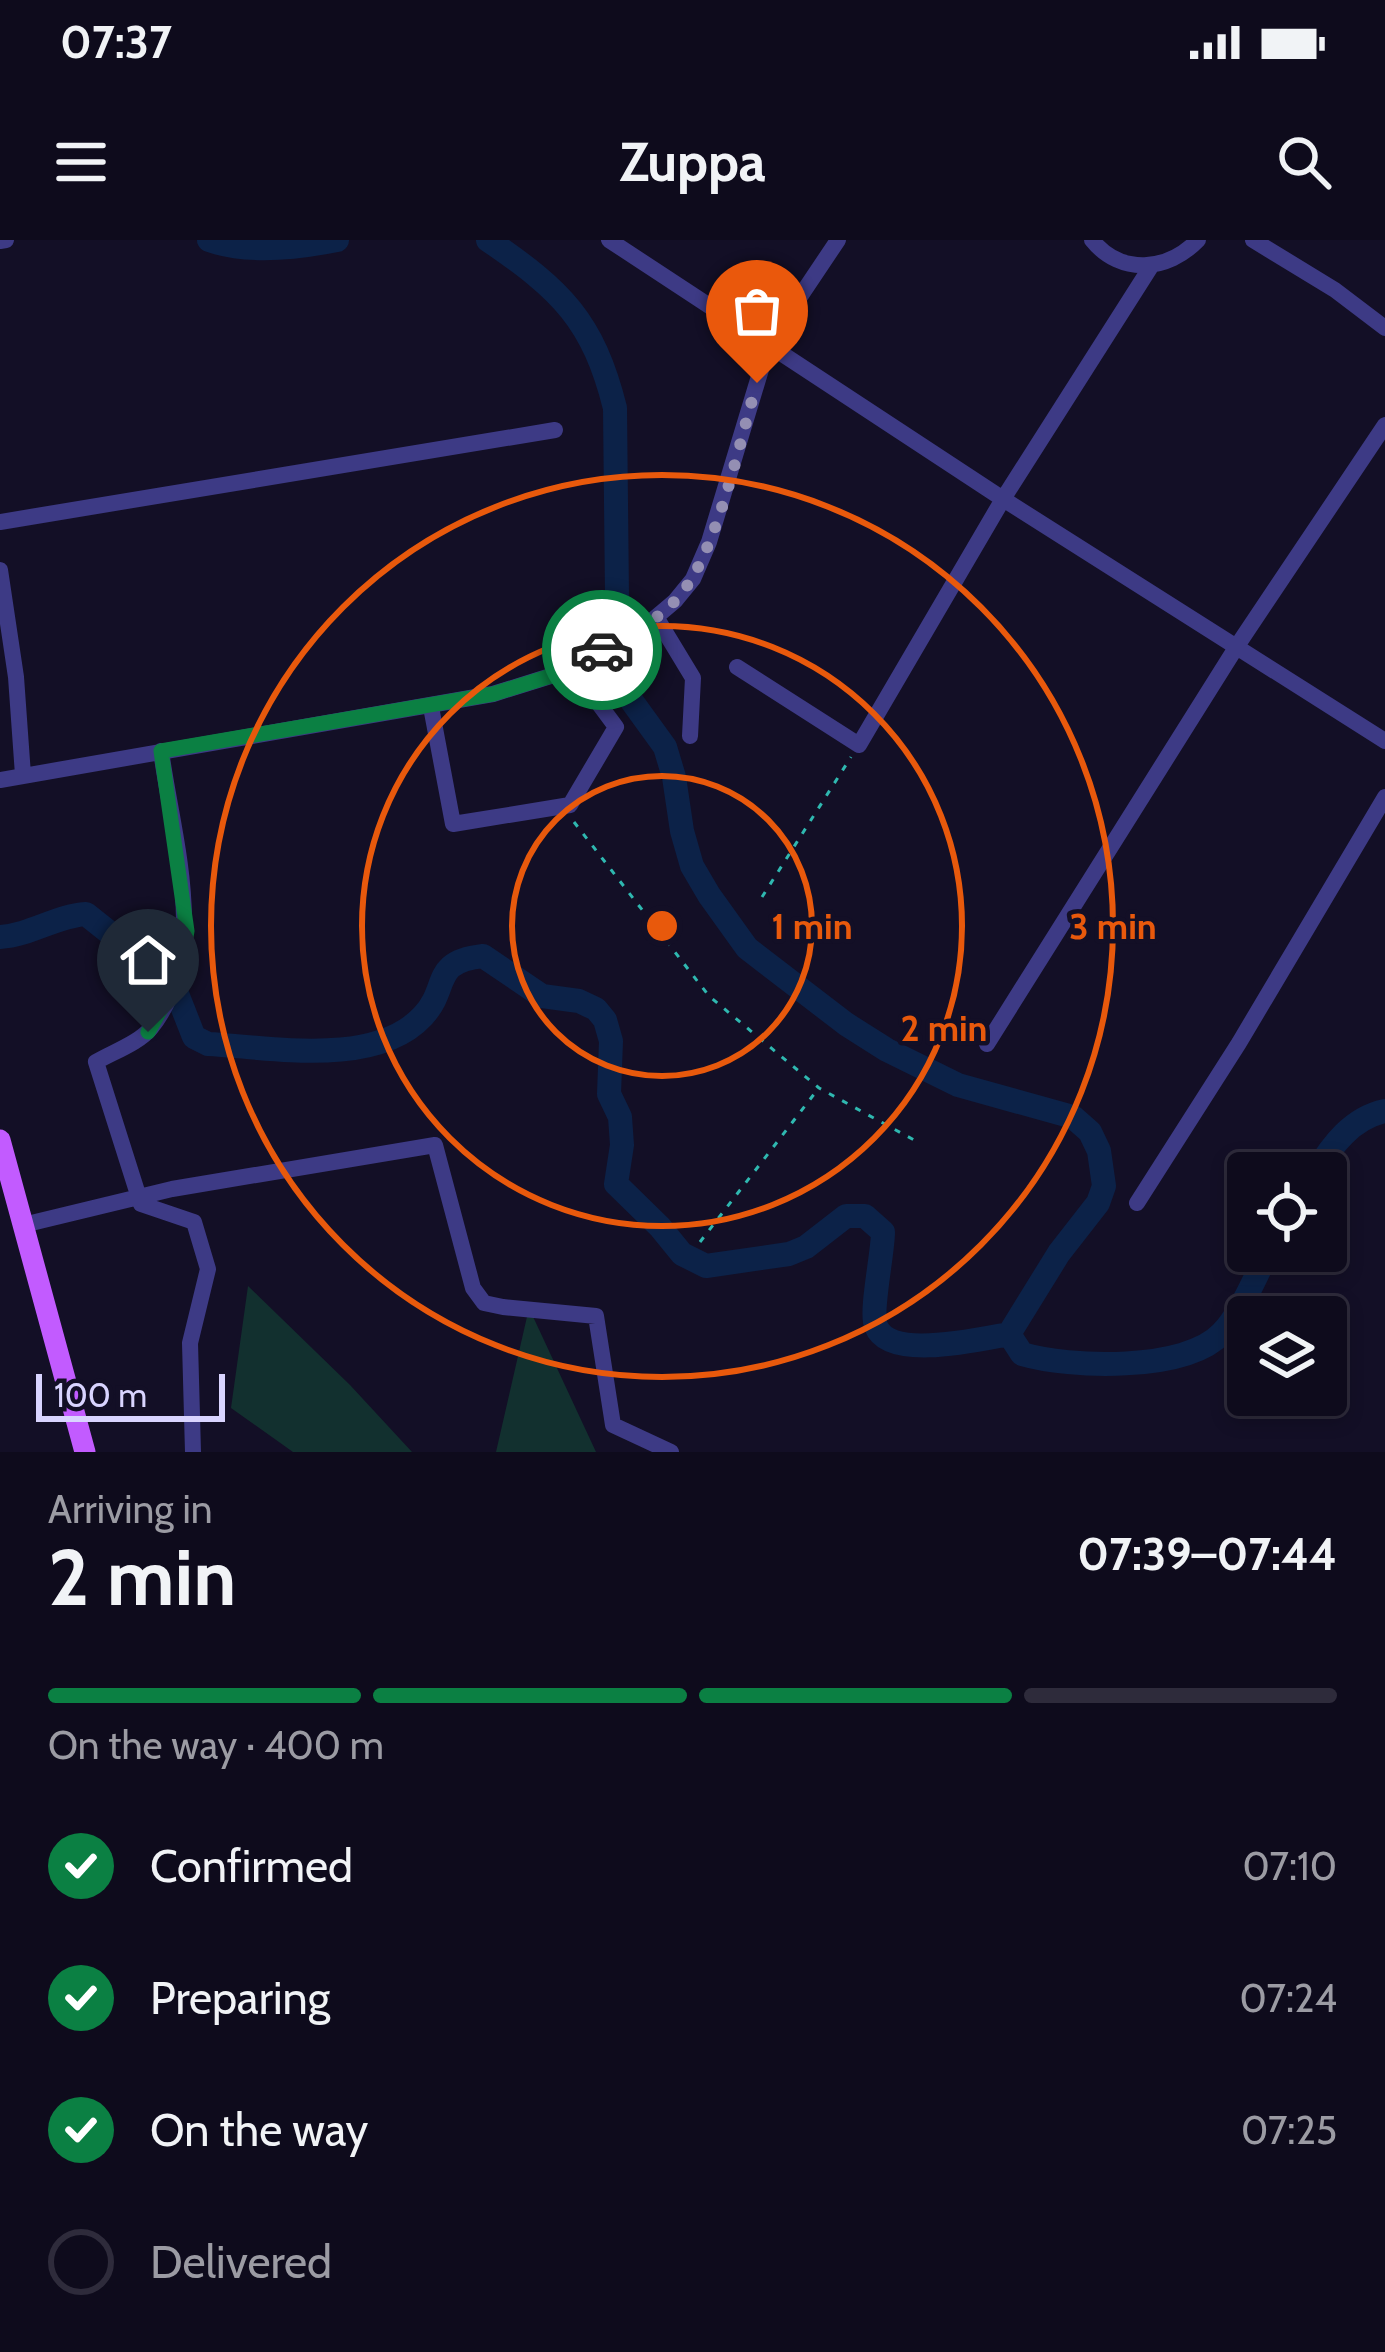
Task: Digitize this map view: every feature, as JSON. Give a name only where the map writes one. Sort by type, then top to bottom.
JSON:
[{"type":"main road","points":[[0,1140],[85,1452]]},
{"type":"street","points":[[609,240],[1003,499],[1385,741]]},
{"type":"street","points":[[0,780],[431,707],[530,685],[578,666],[653,620],[693,579],[709,542],[769,343],[838,240]]},
{"type":"street","points":[[1092,240],[1102,252],[1150,268],[1172,261],[1198,240]]},
{"type":"street","points":[[1253,240],[1335,290],[1385,328]]},
{"type":"street","points":[[737,667],[859,745],[1003,499],[1150,268]]},
{"type":"street","points":[[986,1044],[1237,646],[1385,425]]},
{"type":"street","points":[[0,522],[555,430]]},
{"type":"street","points":[[0,570],[16,677],[23,775]]},
{"type":"street","points":[[653,620],[693,678],[690,736]]},
{"type":"street","points":[[431,707],[453,824],[569,806],[616,727],[578,666]]},
{"type":"street","points":[[161,751],[187,931],[179,977],[148,1032],[96,1062],[141,1204],[194,1222],[208,1269],[190,1343],[193,1452]]},
{"type":"street","points":[[1137,1203],[1239,1043],[1385,797]]},
{"type":"street","points":[[23,1225],[139,1197],[435,1145],[472,1288],[484,1303],[596,1316],[613,1424],[671,1452]]},
{"type":"path","points":[[762,897],[859,745]]},
{"type":"path","points":[[569,806],[576,826],[710,996],[819,1088],[914,1140]]},
{"type":"path","points":[[700,1242],[819,1088]]},
{"type":"green space","points":[[248,1286],[412,1452],[293,1452],[231,1408]]},
{"type":"green space","points":[[529,1308],[596,1452],[496,1452]]},
{"type":"waterway","points":[[209,240],[256,248],[337,240]]},
{"type":"waterway","points":[[488,240],[536,275],[571,310],[606,378],[615,408],[617,596],[624,668],[631,700],[665,747],[692,866],[709,895],[747,948],[887,1050],[958,1085],[1073,1117],[1090,1132],[1099,1151],[1104,1186],[1098,1203],[1059,1253],[1009,1334]]},
{"type":"waterway","points":[[0,937],[86,914],[164,976],[176,991],[194,1037],[208,1044],[290,1050],[350,1049],[402,1032],[423,1016],[448,970],[483,956],[542,996],[579,1001],[605,1020],[611,1041],[609,1094],[620,1117],[622,1145],[616,1184],[682,1254],[706,1266],[789,1254],[806,1247],[846,1216],[865,1216],[883,1232],[875,1319],[884,1337],[898,1343],[937,1345],[1009,1334]]},
{"type":"waterway","points":[[1328,1152],[1363,1120],[1385,1111]]},
{"type":"waterway","points":[[1009,1334],[1022,1354],[1043,1359],[1096,1364],[1182,1355],[1222,1333],[1258,1272]]},
{"type":"way so far","points":[[602,650],[649,622],[693,579],[709,542],[757,383]]},
{"type":"route","points":[[148,1032],[179,977],[187,931],[161,751],[493,694],[573,669],[602,650]]}]
